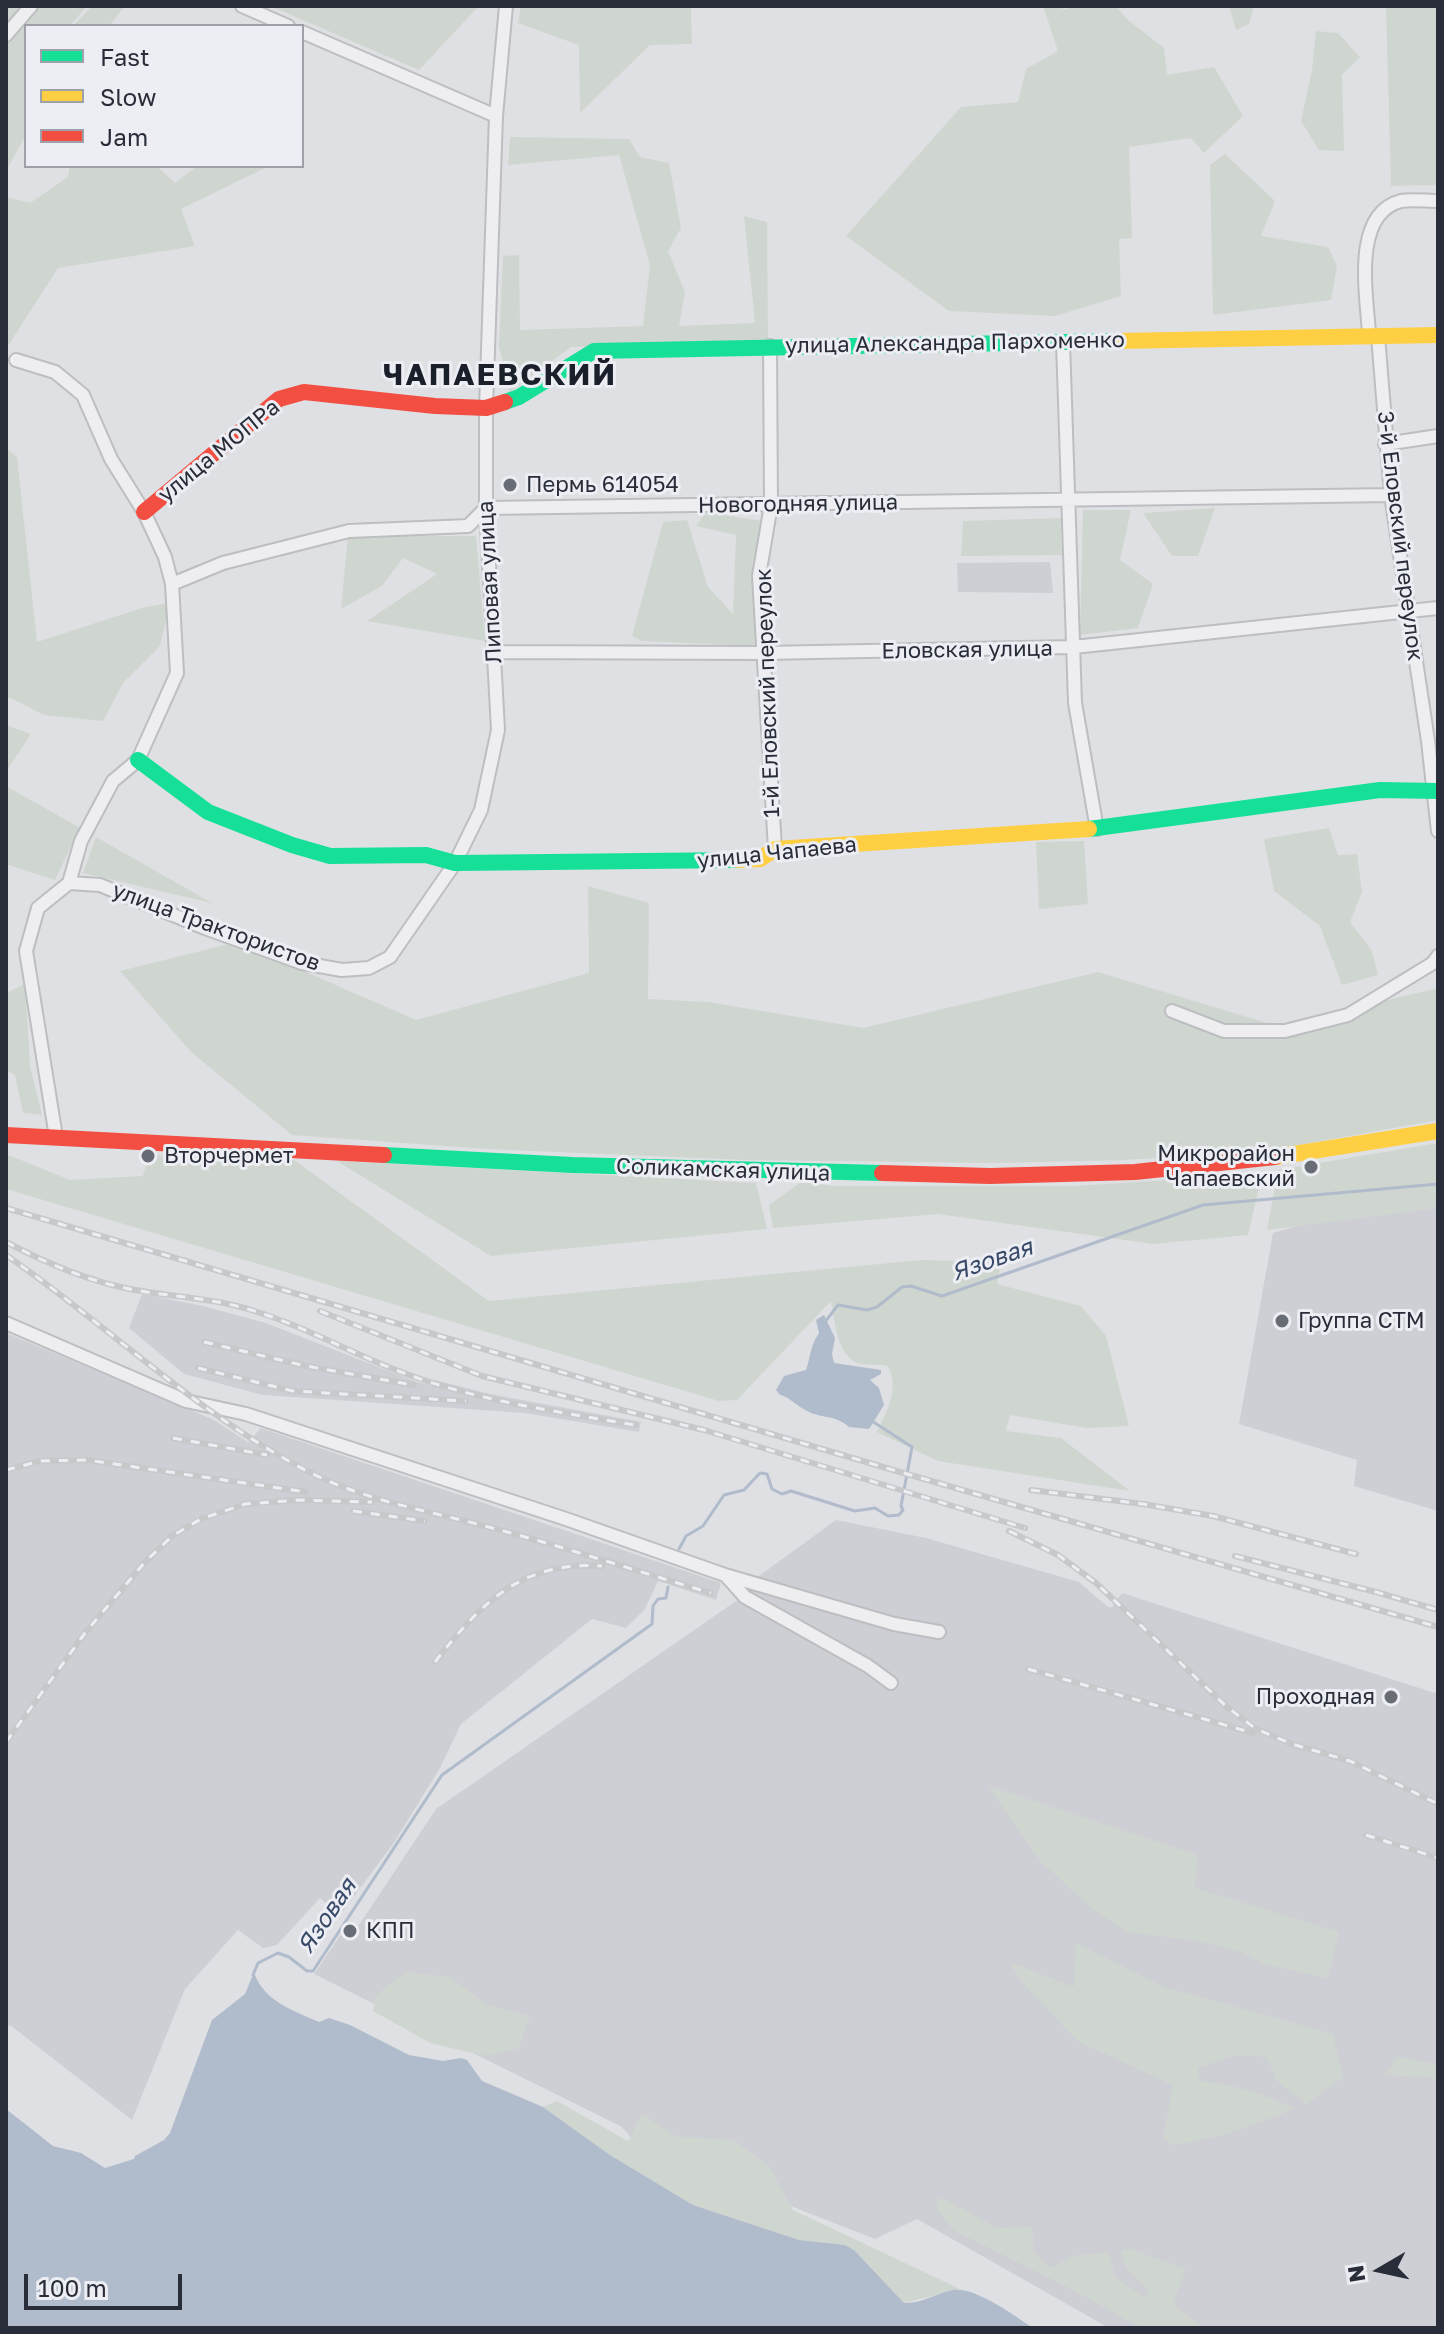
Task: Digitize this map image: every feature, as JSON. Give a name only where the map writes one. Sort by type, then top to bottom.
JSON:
[{"type":"street","points":[[6,35],[31,6]]},
{"type":"street","points":[[242,6],[283,24]]},
{"type":"street","name":"Липовая улица","points":[[455,863],[481,810],[498,730],[486,508],[486,408],[496,116],[506,6]]},
{"type":"street","points":[[304,33],[496,116]]},
{"type":"street","name":"3-й Еловский переулок","points":[[1438,201],[1402,201],[1385,209],[1374,220],[1368,235],[1365,271],[1391,495],[1436,791],[1438,831]]},
{"type":"street","name":"улица Александра Пархоменко","points":[[486,408],[519,397],[594,351],[1438,335]]},
{"type":"street","points":[[1063,342],[1075,703],[1097,829]]},
{"type":"street","name":"1-й Еловский переулок","points":[[770,346],[771,505],[759,576],[775,849]]},
{"type":"street","points":[[16,360],[55,372],[83,395],[111,459],[144,512],[165,557],[172,584],[177,673],[138,760],[113,781],[81,841],[69,883],[38,908],[26,951],[56,1137]]},
{"type":"street","name":"улица МОПРа","points":[[144,512],[279,399],[304,392],[435,406],[486,408]]},
{"type":"street","points":[[1385,444],[1438,436]]},
{"type":"street","name":"Новогодняя улица","points":[[172,584],[223,563],[349,531],[468,526],[486,508],[1391,495]]},
{"type":"street","name":"Еловская улица","points":[[493,652],[764,653],[1074,647],[1438,608]]},
{"type":"street","name":"улица Чапаева","points":[[138,760],[208,812],[292,845],[330,856],[426,855],[455,863],[760,859],[775,849],[1097,829],[1380,790],[1436,791]]},
{"type":"street","name":"улица Трактористов","points":[[69,883],[100,885],[288,958],[342,970],[369,968],[390,957],[455,863]]},
{"type":"street","points":[[1172,1011],[1224,1031],[1285,1031],[1348,1015],[1433,963],[1438,956]]},
{"type":"street","name":"Соликамская улица","points":[[6,1135],[572,1165],[990,1176],[1135,1172],[1274,1157],[1438,1131]]},
{"type":"street","points":[[6,1323],[186,1401],[246,1414],[566,1519],[725,1575],[894,1624],[939,1632]]},
{"type":"street","points":[[725,1575],[745,1597],[868,1666],[891,1683]]},
{"type":"shaded area","points":[[6,6],[87,6],[72,24],[24,24],[24,139],[6,171]]},
{"type":"shaded area","points":[[92,6],[125,6],[111,24],[75,24]]},
{"type":"shaded area","points":[[270,6],[479,6],[419,70]]},
{"type":"shaded area","points":[[521,6],[691,6],[692,44],[650,45],[580,113],[579,45],[518,23]]},
{"type":"shaded area","points":[[1043,6],[1066,9],[1072,6],[1116,6],[1127,19],[1164,48],[1167,75],[1214,67],[1243,116],[1204,153],[1191,138],[1129,147],[1132,238],[1119,239],[1121,296],[1055,316],[949,311],[846,236],[961,107],[1018,102],[1026,69],[1058,51]]},
{"type":"shaded area","points":[[1229,6],[1254,6],[1249,24],[1236,30]]},
{"type":"shaded area","points":[[1386,6],[1438,6],[1438,185],[1391,186]]},
{"type":"shaded area","points":[[1316,31],[1338,33],[1360,57],[1342,75],[1344,151],[1319,150],[1301,121],[1312,70]]},
{"type":"shaded area","points":[[510,137],[629,139],[640,157],[669,163],[681,228],[668,251],[685,292],[679,326],[755,323],[744,216],[767,222],[768,341],[571,347],[510,392],[499,346],[503,256],[519,255],[520,330],[643,326],[650,265],[619,155],[508,165]]},
{"type":"shaded area","points":[[1225,154],[1275,201],[1261,236],[1328,247],[1337,266],[1331,300],[1213,315],[1210,165]]},
{"type":"shaded area","points":[[70,168],[159,168],[175,183],[194,168],[265,168],[181,209],[195,246],[58,268],[6,349],[6,197],[30,203],[68,177]]},
{"type":"shaded area","points":[[6,448],[17,457],[37,642],[145,607],[170,603],[160,646],[123,683],[103,721],[44,715],[6,698]]},
{"type":"shaded area","points":[[1215,508],[1198,556],[1172,556],[1143,513]]},
{"type":"shaded area","points":[[1083,510],[1131,510],[1120,560],[1153,584],[1138,628],[1080,635]]},
{"type":"shaded area","points":[[706,512],[762,521],[758,646],[642,641],[632,636],[663,522],[687,520],[708,587],[733,614],[736,535],[696,526]]},
{"type":"shaded area","points":[[1061,518],[1062,555],[961,556],[963,521]]},
{"type":"shaded area","points":[[348,536],[476,536],[485,641],[367,621],[437,574],[403,558],[382,586],[341,609]]},
{"type":"shaded area","points":[[1050,562],[1053,593],[958,592],[957,563]]},
{"type":"shaded area","points":[[6,725],[31,734],[6,772]]},
{"type":"shaded area","points":[[6,786],[80,828],[55,880],[6,864]]},
{"type":"shaded area","points":[[1329,828],[1338,855],[1357,854],[1362,892],[1350,922],[1372,951],[1378,975],[1342,985],[1320,926],[1274,891],[1264,839]]},
{"type":"shaded area","points":[[96,837],[212,903],[83,873]]},
{"type":"shaded area","points":[[1084,841],[1088,904],[1039,909],[1036,842]]},
{"type":"shaded area","points":[[588,886],[649,903],[648,999],[708,1002],[863,1028],[1098,972],[1277,1026],[1438,988],[1438,1120],[1266,1151],[1124,1160],[994,1163],[744,1160],[487,1149],[292,1135],[191,1052],[120,971],[237,942],[416,1020],[589,973]]},
{"type":"shaded area","points":[[25,984],[30,1066],[42,1115],[23,1113],[15,1075],[6,1070],[6,993]]},
{"type":"shaded area","points":[[1438,1143],[1438,1208],[1267,1230],[1278,1170]]},
{"type":"shaded area","points":[[6,1154],[70,1180],[143,1176],[149,1155],[294,1160],[489,1301],[921,1260],[1001,1262],[997,1284],[1081,1306],[1106,1336],[1129,1426],[1086,1428],[1010,1415],[1006,1431],[1061,1438],[1130,1491],[938,1461],[877,1432],[891,1400],[893,1383],[888,1366],[861,1364],[846,1354],[838,1337],[831,1301],[737,1400],[719,1401],[6,1189]]},
{"type":"shaded area","points":[[337,1161],[756,1183],[767,1229],[491,1256]]},
{"type":"shaded area","points":[[1262,1174],[1248,1235],[1153,1244],[938,1214],[773,1228],[769,1205],[801,1182],[835,1186],[1074,1186]]},
{"type":"shaded area","points":[[1438,1184],[1438,1511],[1354,1486],[1357,1460],[1239,1424],[1273,1233]]},
{"type":"shaded area","points":[[142,1294],[266,1323],[417,1382],[433,1386],[435,1380],[490,1394],[641,1422],[639,1432],[525,1413],[263,1395],[184,1374],[129,1328]]},
{"type":"shaded area","points":[[6,1333],[212,1419],[248,1442],[261,1428],[721,1583],[716,1600],[658,1581],[645,1609],[626,1628],[592,1619],[461,1724],[440,1768],[393,1844],[340,1915],[320,1898],[277,1945],[263,1948],[238,1930],[185,1989],[132,2120],[10,2025],[6,2026]]},
{"type":"shaded area","points":[[836,1520],[926,1538],[1079,1582],[1108,1607],[1112,1607],[1122,1593],[1438,1694],[1438,2328],[1109,2328],[917,2219],[875,2239],[639,2147],[622,2127],[314,1974],[350,1921],[359,1925],[436,1809],[739,1599],[750,1591],[759,1576]]},
{"type":"shaded area","points":[[988,1786],[1197,1855],[1195,1888],[1339,1932],[1328,1978],[1264,1964],[1241,1952],[1198,1941],[1128,1932],[1094,1910],[1041,1862]]},
{"type":"shaded area","points":[[1076,1943],[1164,1987],[1333,2034],[1343,2077],[1306,2104],[1276,2080],[1267,2057],[1235,2055],[1198,2068],[1199,2081],[1248,2090],[1295,2109],[1227,2134],[1174,2145],[1163,2139],[1173,2085],[1079,2042],[1022,1982],[1009,1962],[1074,1987]]},
{"type":"shaded area","points":[[406,1972],[450,1977],[487,2005],[530,2016],[519,2048],[488,2056],[430,2043],[373,2011],[376,1995]]},
{"type":"shaded area","points":[[1398,2057],[1438,2065],[1438,2081],[1430,2077],[1384,2075]]},
{"type":"shaded area","points":[[557,2101],[628,2141],[642,2114],[677,2137],[733,2140],[769,2166],[793,2210],[960,2289],[904,2303],[854,2250],[845,2245],[799,2240],[693,2205],[610,2155],[543,2107]]},
{"type":"shaded area","points":[[940,2197],[997,2228],[1032,2227],[1034,2252],[1051,2268],[1073,2256],[1109,2252],[1115,2277],[1144,2297],[1149,2291],[1126,2268],[1121,2251],[1130,2249],[1186,2269],[1173,2304],[1203,2328],[1142,2328],[953,2230],[936,2207]]},
{"type":"water","points":[[824,1315],[835,1338],[834,1363],[881,1370],[881,1374],[870,1380],[879,1388],[884,1405],[869,1429],[849,1427],[839,1420],[803,1409],[776,1390],[784,1376],[806,1370],[819,1333],[816,1320]]},
{"type":"water","points":[[254,1972],[258,1982],[272,1998],[319,2022],[329,2018],[350,2025],[409,2055],[443,2061],[467,2060],[482,2081],[543,2107],[610,2155],[693,2205],[799,2240],[845,2245],[854,2250],[904,2303],[962,2290],[994,2303],[1033,2328],[6,2328],[6,2109],[53,2146],[81,2153],[105,2168],[134,2159],[170,2133],[212,2020],[245,1994]]},
{"type":"waterway","name":"Язовая","points":[[825,1322],[838,1305],[867,1310],[877,1307],[902,1287],[911,1286],[942,1296],[1203,1205],[1438,1184]]},
{"type":"waterway","name":"Язовая","points":[[679,1549],[686,1536],[703,1526],[724,1495],[744,1490],[760,1473],[767,1474],[772,1489],[782,1494],[791,1491],[855,1511],[875,1508],[888,1516],[899,1515],[903,1510],[901,1506],[912,1447],[872,1421]]},
{"type":"waterway","name":"Язовая","points":[[253,1975],[258,1963],[278,1953],[289,1957],[307,1971],[313,1971],[442,1775],[652,1624],[653,1606],[658,1599],[666,1598],[668,1587]]},
{"type":"railway","points":[[6,1208],[1438,1627]]},
{"type":"railway","points":[[6,1242],[94,1280],[251,1310],[442,1386],[524,1406],[635,1425]]},
{"type":"railway","points":[[6,1255],[192,1398],[270,1450],[311,1473],[379,1499],[523,1536],[711,1593]]},
{"type":"railway","points":[[320,1311],[482,1376],[704,1430],[1025,1528]]},
{"type":"railway","points":[[204,1342],[306,1366],[413,1385]]},
{"type":"railway","points":[[198,1368],[293,1391],[466,1401]]},
{"type":"railway","points":[[173,1438],[267,1455]]},
{"type":"railway","points":[[6,1470],[41,1461],[87,1460],[306,1492]]},
{"type":"railway","points":[[1031,1490],[1213,1516],[1356,1554]]},
{"type":"railway","points":[[6,1742],[85,1633],[145,1562],[172,1536],[201,1519],[245,1504],[299,1500],[372,1502]]},
{"type":"railway","points":[[353,1511],[425,1521]]},
{"type":"railway","points":[[1009,1531],[1058,1555],[1096,1583],[1227,1707],[1256,1729],[1292,1744],[1350,1761],[1438,1804]]},
{"type":"railway","points":[[1235,1556],[1438,1610]]},
{"type":"railway","points":[[435,1662],[469,1621],[505,1590],[548,1571],[573,1566],[602,1566]]},
{"type":"railway","points":[[1028,1669],[1253,1733]]},
{"type":"railway","points":[[1366,1835],[1438,1858]]},
{"type":"traffic: fast","points":[[505,402],[519,397],[594,351],[1117,341]]},
{"type":"traffic: fast","points":[[138,760],[208,812],[292,845],[330,856],[426,855],[455,863],[738,860]]},
{"type":"traffic: fast","points":[[1089,829],[1380,790],[1438,791]]},
{"type":"traffic: fast","points":[[384,1155],[572,1165],[882,1173]]},
{"type":"traffic: slow","points":[[1117,341],[1438,335]]},
{"type":"traffic: slow","points":[[738,860],[760,859],[775,849],[1089,829]]},
{"type":"traffic: slow","points":[[1275,1157],[1438,1131]]},
{"type":"traffic: jam","points":[[144,512],[279,399],[304,392],[435,406],[486,408],[505,402]]},
{"type":"traffic: jam","points":[[6,1135],[384,1155]]},
{"type":"traffic: jam","points":[[882,1173],[990,1176],[1135,1172],[1275,1157]]},
{"type":"place","name":"Пермь 614054","points":[[510,485]]},
{"type":"place","name":"Вторчермет","points":[[148,1156]]},
{"type":"place","name":"Микрорайон Чапаевский","points":[[1311,1167]]},
{"type":"place","name":"Группа СТМ","points":[[1282,1321]]},
{"type":"place","name":"Проходная","points":[[1391,1697]]},
{"type":"place","name":"КПП","points":[[350,1931]]},
{"type":"district","name":"ЧАПАЕВСКИЙ","points":[[500,375]]}]
